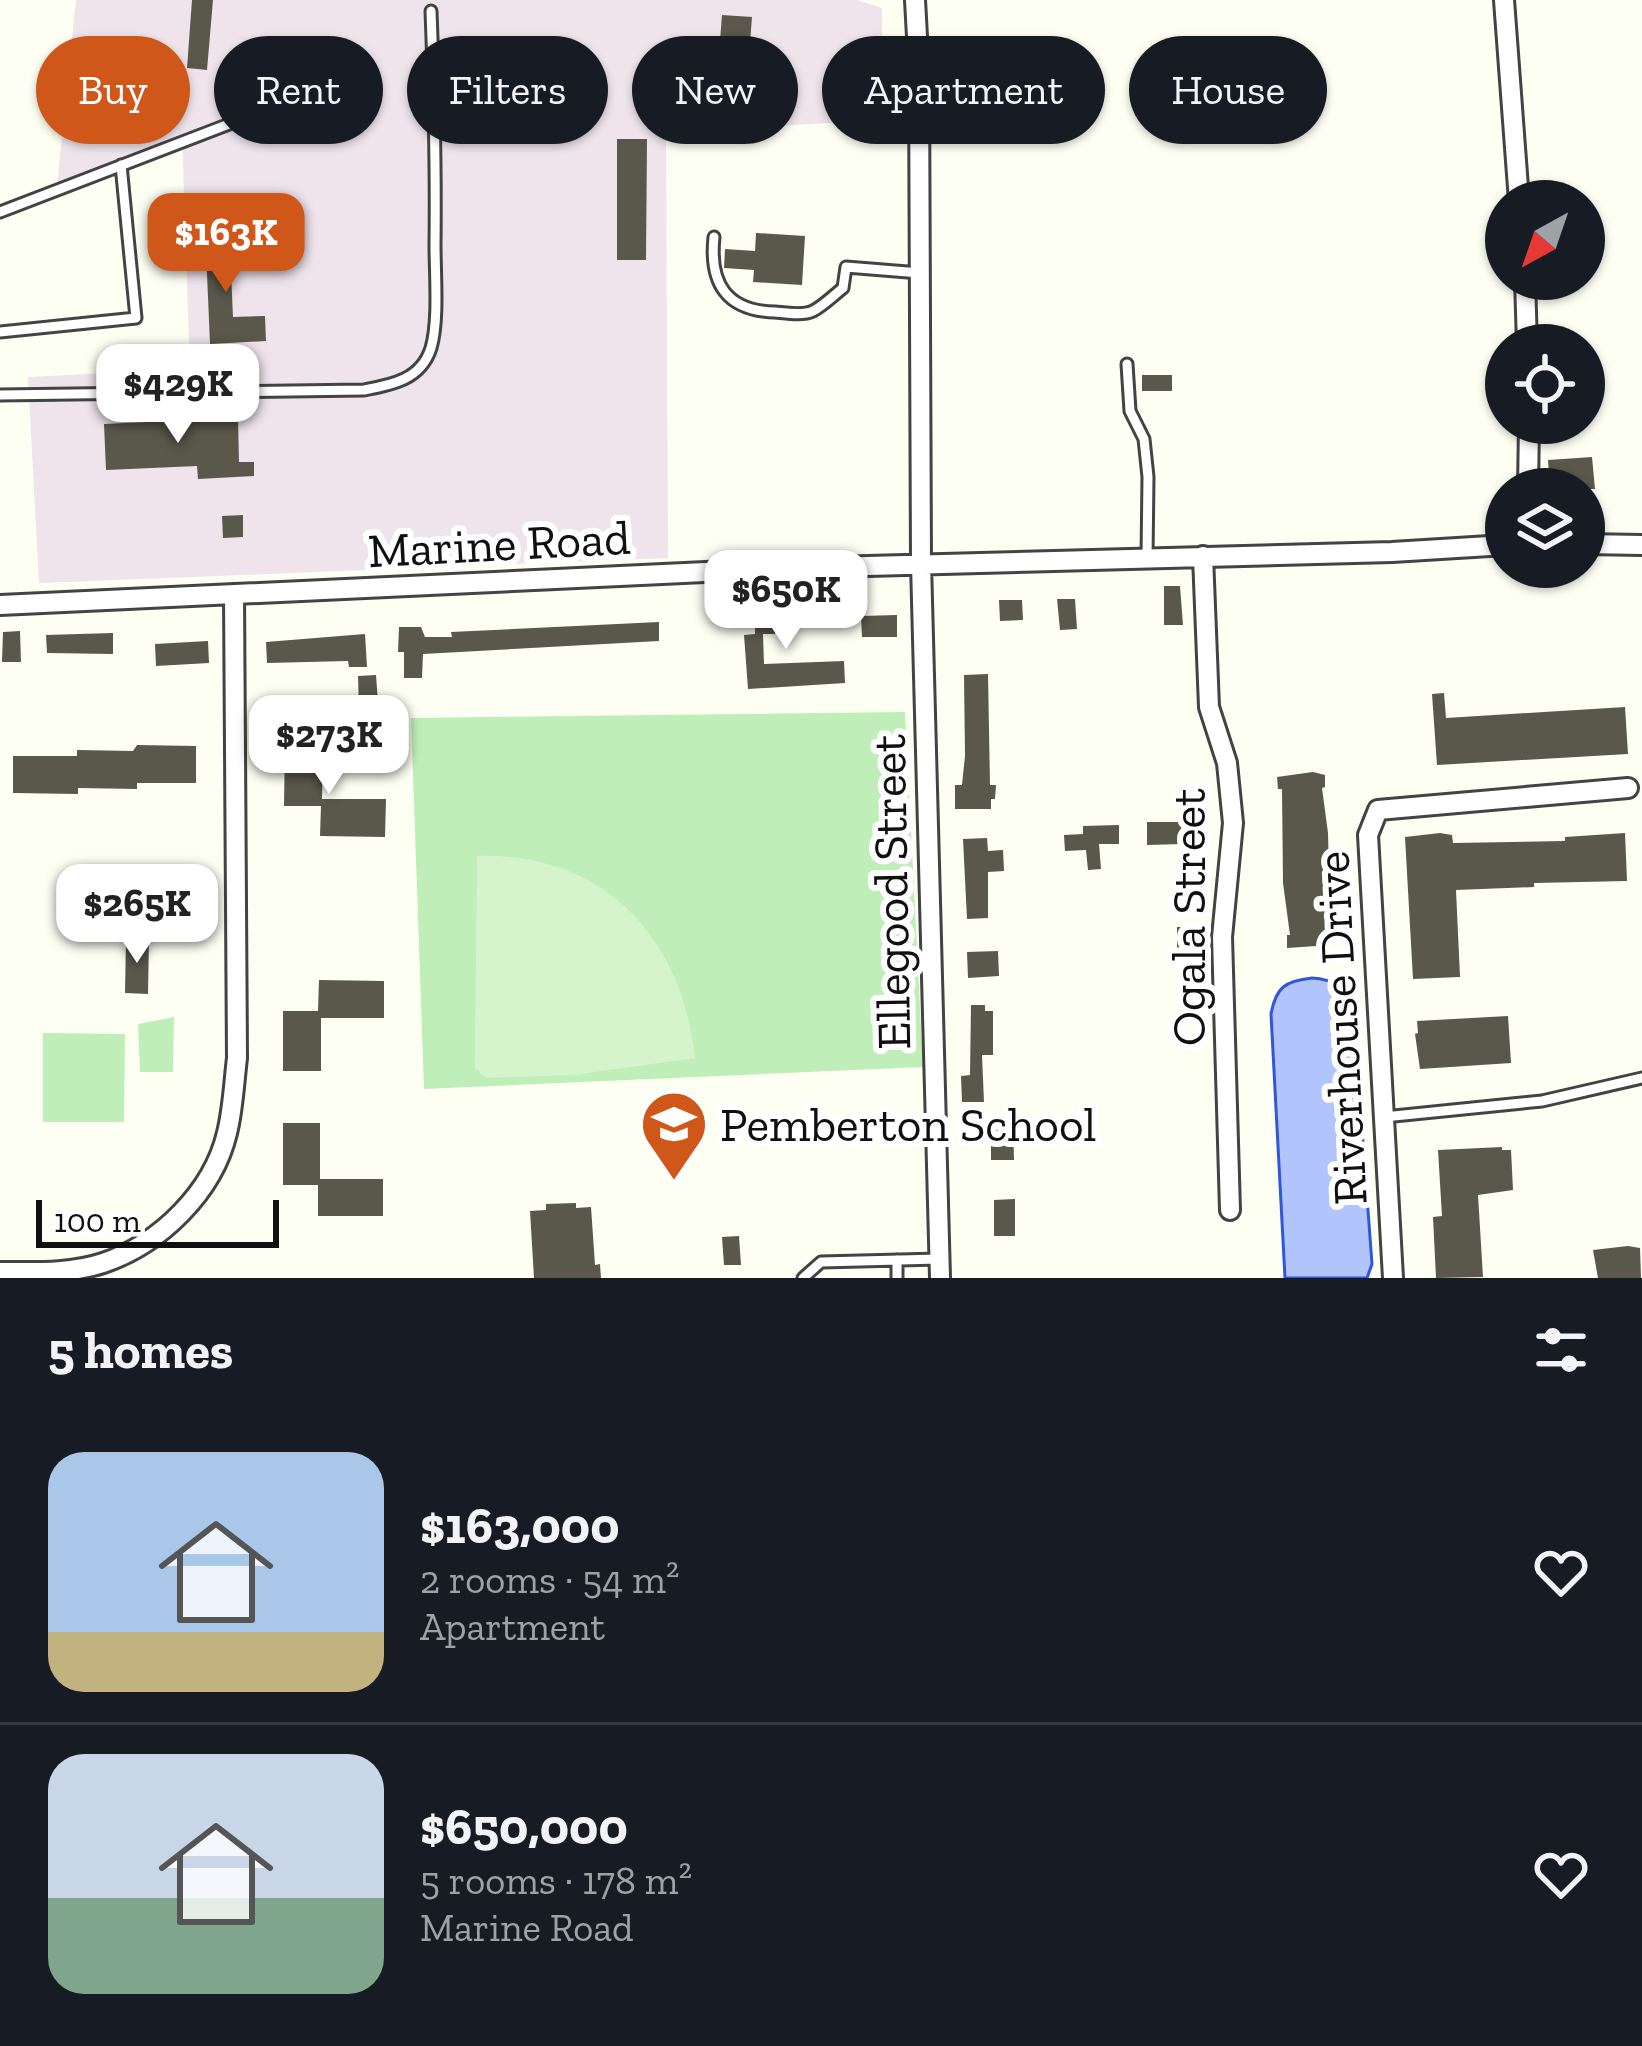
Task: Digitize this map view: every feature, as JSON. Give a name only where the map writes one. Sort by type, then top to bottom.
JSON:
[{"type":"street","name":"Ellegood Street","points":[[915,0],[921,563],[940,1268]]},
{"type":"street","points":[[1504,0],[1517,180]]},
{"type":"street","points":[[1605,544],[1642,545]]},
{"type":"street","name":"Marine Road","points":[[0,605],[921,563],[1485,546]]},
{"type":"street","name":"Ogala Street","points":[[1203,556],[1209,707],[1227,764],[1233,823],[1222,937],[1230,1210]]},
{"type":"street","points":[[0,1272],[81,1268],[104,1263],[149,1241],[207,1183],[227,1135],[237,1058],[234,594]]},
{"type":"street","name":"Riverhouse Drive","points":[[1393,1278],[1368,835],[1378,810],[1635,794]]},
{"type":"lane","points":[[0,395],[364,390],[401,383],[418,369],[430,349],[435,287],[436,122],[430,11]]},
{"type":"lane","points":[[0,212],[214,130]]},
{"type":"lane","points":[[0,332],[136,319],[121,165]]},
{"type":"lane","points":[[714,237],[715,272],[723,289],[748,312],[810,313],[843,288],[846,267],[920,273]]},
{"type":"lane","points":[[1126,364],[1130,411],[1144,439],[1147,558]]},
{"type":"lane","points":[[1384,1117],[1542,1101],[1642,1078]]},
{"type":"lane","points":[[802,1278],[813,1265],[836,1262],[897,1260],[940,1268]]},
{"type":"lane","points":[[897,1260],[897,1278]]},
{"type":"lane","points":[[836,1262],[836,1278]]},
{"type":"shaded area","points":[[76,0],[857,0],[882,8],[882,36],[822,36],[822,123],[798,125],[798,36],[632,36],[632,144],[666,144],[668,558],[39,583],[28,377],[190,369],[182,144],[190,144],[190,36],[72,36]]},
{"type":"shaded area","points":[[61,144],[160,144],[57,185]]},
{"type":"green space","points":[[905,712],[923,1067],[424,1089],[411,718]]},
{"type":"green space","points":[[477,856],[522,859],[562,869],[598,886],[628,910],[654,940],[673,975],[695,1058],[574,1075],[486,1078],[475,1068]]},
{"type":"green space","points":[[174,1017],[173,1072],[140,1072],[138,1024]]},
{"type":"green space","points":[[43,1033],[125,1034],[124,1122],[43,1122]]},
{"type":"water","points":[[181,881],[197,881],[198,925],[162,925],[162,899],[181,898]]},
{"type":"water","points":[[1312,978],[1338,986],[1353,1008],[1372,1264],[1367,1278],[1285,1278],[1271,1014],[1283,987]]},
{"type":"building","points":[[192,0],[213,0],[207,70],[190,68]]},
{"type":"building","points":[[722,15],[752,17],[750,36],[720,36]]},
{"type":"building","points":[[617,139],[632,139],[632,144],[647,144],[646,260],[617,260]]},
{"type":"building","points":[[229,226],[233,317],[265,316],[266,341],[210,344],[205,227]]},
{"type":"building","points":[[756,233],[805,236],[802,285],[753,282],[754,270],[724,268],[725,249],[755,251]]},
{"type":"building","points":[[1142,375],[1172,375],[1172,391],[1142,391]]},
{"type":"building","points":[[209,407],[210,419],[238,418],[239,462],[254,462],[254,476],[198,479],[197,466],[106,470],[104,424],[193,420],[192,408]]},
{"type":"building","points":[[1592,457],[1593,468],[1549,468],[1548,460]]},
{"type":"building","points":[[243,515],[243,537],[223,538],[222,516]]},
{"type":"building","points":[[1164,586],[1180,586],[1183,625],[1164,625]]},
{"type":"building","points":[[810,597],[813,624],[775,627],[775,634],[763,634],[764,664],[844,661],[845,683],[748,689],[744,635],[755,634],[755,608],[788,607],[789,598]]},
{"type":"building","points":[[1057,599],[1075,599],[1077,629],[1060,630]]},
{"type":"building","points":[[999,600],[1022,600],[1023,620],[1000,621]]},
{"type":"building","points":[[897,615],[897,637],[862,637],[861,616]]},
{"type":"building","points":[[659,622],[659,641],[423,654],[422,678],[404,678],[404,652],[398,652],[399,627],[421,627],[425,637],[452,637],[451,632]]},
{"type":"building","points":[[20,631],[21,662],[2,662],[3,632]]},
{"type":"building","points":[[113,633],[113,654],[47,653],[46,635]]},
{"type":"building","points":[[365,634],[367,667],[349,667],[348,661],[267,663],[266,642]]},
{"type":"building","points":[[208,641],[209,663],[156,666],[155,644]]},
{"type":"building","points":[[988,674],[990,785],[996,785],[995,799],[991,799],[991,809],[955,809],[955,785],[962,785],[965,756],[964,675]]},
{"type":"building","points":[[376,675],[378,702],[371,702],[371,710],[359,711],[358,676]]},
{"type":"building","points":[[1444,693],[1446,718],[1625,707],[1628,754],[1437,765],[1432,694]]},
{"type":"building","points":[[285,744],[323,745],[322,799],[386,799],[385,837],[320,836],[321,806],[284,806]]},
{"type":"building","points":[[137,745],[196,746],[196,783],[78,788],[78,794],[13,793],[13,756],[77,756],[77,750],[133,751]]},
{"type":"building","points":[[1325,775],[1331,945],[1287,948],[1282,789],[1278,789],[1277,777]]},
{"type":"building","points":[[1147,822],[1182,822],[1183,844],[1147,845]]},
{"type":"building","points":[[1119,825],[1119,844],[1099,844],[1101,869],[1088,870],[1086,850],[1065,851],[1064,835],[1083,834],[1083,826]]},
{"type":"building","points":[[1625,833],[1627,881],[1456,890],[1460,977],[1413,979],[1405,837],[1452,835],[1453,843],[1565,841],[1565,837]]},
{"type":"building","points":[[987,838],[988,851],[1003,850],[1004,871],[988,872],[988,918],[967,919],[963,839]]},
{"type":"building","points":[[1177,927],[1191,927],[1191,934],[1196,934],[1196,958],[1177,958]]},
{"type":"building","points":[[126,938],[149,939],[148,994],[125,993]]},
{"type":"building","points":[[998,951],[999,976],[968,978],[967,952]]},
{"type":"building","points":[[319,980],[384,981],[384,1018],[321,1018],[321,1071],[283,1071],[283,1011],[318,1011]]},
{"type":"building","points":[[971,1005],[985,1005],[985,1011],[993,1011],[993,1055],[982,1055],[984,1102],[962,1102],[961,1076],[970,1075]]},
{"type":"building","points":[[1508,1016],[1511,1063],[1420,1069],[1417,1021]]},
{"type":"building","points":[[1013,1122],[1014,1160],[991,1160],[991,1123]]},
{"type":"building","points":[[283,1123],[320,1123],[320,1179],[383,1179],[383,1216],[318,1216],[318,1185],[283,1185]]},
{"type":"building","points":[[1438,1150],[1511,1150],[1513,1190],[1478,1195],[1483,1277],[1436,1278],[1433,1217],[1442,1216]]},
{"type":"building","points":[[1015,1199],[1015,1236],[994,1236],[994,1200]]},
{"type":"building","points":[[576,1203],[576,1208],[591,1207],[595,1265],[600,1264],[601,1278],[534,1278],[530,1211],[546,1210],[546,1204]]},
{"type":"building","points":[[739,1236],[741,1265],[724,1265],[722,1237]]},
{"type":"building","points":[[1640,1248],[1641,1278],[1598,1278],[1593,1250]]},
{"type":"place","name":"Pemberton School","points":[[674,1183]]}]
